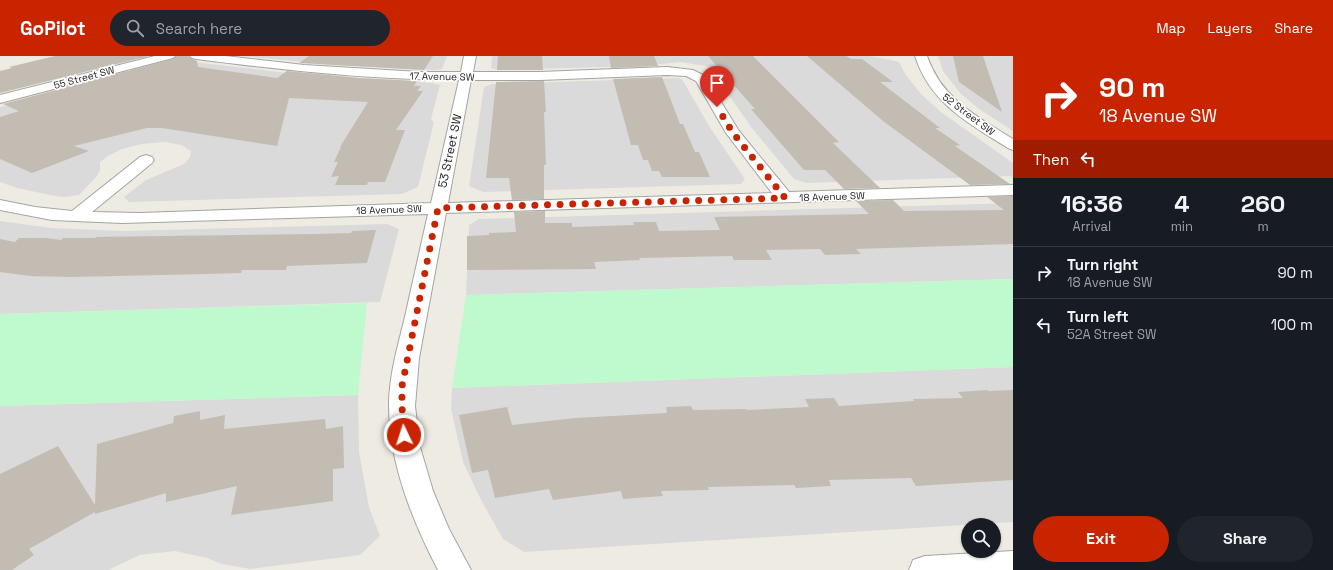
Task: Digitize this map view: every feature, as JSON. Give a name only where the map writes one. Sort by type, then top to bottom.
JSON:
[{"type":"street","name":"55 Street SW","points":[[0,99],[169,56]]},
{"type":"street","name":"17 Avenue SW","points":[[196,56],[264,65],[343,72],[465,77],[614,74],[667,71],[689,73],[701,79],[733,133],[785,198]]},
{"type":"street","name":"53 Street SW","points":[[455,570],[443,550],[422,503],[404,435],[402,386],[470,56]]},
{"type":"street","name":"52 Street SW","points":[[920,56],[925,72],[941,93],[975,120],[1013,145]]},
{"type":"street","points":[[76,216],[146,160]]},
{"type":"street","name":"18 Avenue SW","points":[[0,205],[52,214],[140,218],[1013,190]]},
{"type":"street","points":[[925,570],[1013,565]]},
{"type":"shaded area","points":[[242,56],[447,56],[442,69],[435,70],[335,65]]},
{"type":"shaded area","points":[[492,56],[870,56],[891,60],[899,62],[906,75],[921,94],[941,112],[1013,163],[1013,176],[806,183],[794,179],[751,127],[726,91],[722,81],[722,73],[717,69],[680,62],[642,66],[499,70],[491,68]]},
{"type":"shaded area","points":[[938,56],[1013,56],[1013,131],[979,109],[961,94],[943,71]]},
{"type":"shaded area","points":[[176,60],[296,74],[433,83],[440,85],[431,119],[434,122],[418,187],[402,194],[129,202],[124,197],[146,180],[184,164],[190,157],[191,151],[181,145],[165,142],[142,144],[122,149],[108,156],[100,162],[100,170],[97,176],[79,195],[65,197],[55,196],[17,188],[0,182],[0,107]]},
{"type":"shaded area","points":[[682,79],[709,126],[745,179],[741,184],[483,192],[469,186],[484,87],[492,84]]},
{"type":"shaded area","points":[[1013,203],[1013,279],[466,295],[469,225],[479,219]]},
{"type":"shaded area","points":[[0,221],[51,228],[124,231],[387,224],[399,229],[380,302],[0,314]]},
{"type":"shaded area","points":[[1013,367],[1013,522],[1001,523],[1001,518],[961,518],[961,525],[524,552],[503,539],[481,500],[463,462],[451,409],[452,388]]},
{"type":"shaded area","points":[[358,395],[359,452],[369,507],[380,536],[360,555],[250,569],[222,564],[207,558],[175,551],[140,555],[108,570],[0,570],[0,406]]},
{"type":"green space","points":[[1013,279],[1013,367],[452,388],[466,295]]},
{"type":"green space","points":[[367,303],[358,395],[0,406],[0,314]]},
{"type":"building","points":[[55,56],[149,56],[0,93],[0,71],[12,68],[9,67]]},
{"type":"building","points":[[176,56],[188,56],[197,61],[198,67],[277,78],[287,71],[360,78],[417,81],[414,86],[421,86],[417,91],[423,91],[396,130],[405,130],[385,182],[368,182],[367,185],[335,185],[339,176],[331,177],[338,162],[334,162],[340,147],[368,102],[289,98],[277,146],[162,128],[147,128],[74,146],[89,151],[32,173],[0,159],[0,117],[19,111],[3,104],[173,59]]},
{"type":"building","points":[[309,56],[433,56],[424,70],[299,63]]},
{"type":"building","points":[[498,56],[542,56],[543,70],[497,70]]},
{"type":"building","points":[[609,56],[654,56],[658,66],[611,68]]},
{"type":"building","points":[[708,56],[753,56],[839,142],[833,143],[880,188],[844,189],[825,170],[804,170],[751,109],[755,109]]},
{"type":"building","points":[[807,56],[846,56],[851,59],[862,59],[893,82],[880,82],[940,128],[935,128],[960,145],[955,146],[1010,184],[970,185],[883,121]]},
{"type":"building","points":[[953,56],[983,56],[1002,112],[959,82]]},
{"type":"building","points":[[662,77],[680,124],[683,124],[695,152],[699,152],[710,177],[662,177],[659,171],[652,171],[648,160],[643,160],[638,145],[631,145],[613,79]]},
{"type":"building","points":[[544,81],[546,112],[544,112],[546,165],[544,165],[544,199],[512,200],[509,178],[486,178],[496,82]]},
{"type":"building","points":[[1013,196],[1013,244],[856,249],[861,254],[825,255],[820,249],[766,250],[772,260],[734,260],[732,256],[639,258],[640,260],[594,262],[596,269],[467,270],[467,236],[489,235],[489,233],[516,232],[514,212],[545,211],[545,223],[572,223],[572,227],[634,225],[633,222],[656,222],[659,231],[720,230],[714,217],[869,214],[856,201],[893,200],[904,211],[1004,210],[987,197]]},
{"type":"building","points":[[376,230],[367,263],[287,266],[286,270],[242,270],[241,273],[206,274],[70,277],[30,276],[0,272],[0,239],[15,242],[19,238],[46,238],[61,240],[63,238],[96,237],[351,233],[352,231]]},
{"type":"building","points":[[1013,390],[1013,480],[916,486],[911,478],[829,480],[831,486],[796,488],[794,485],[708,487],[709,490],[661,491],[663,496],[623,499],[621,491],[553,500],[549,489],[495,498],[488,470],[472,473],[459,415],[507,407],[512,425],[575,418],[667,413],[666,407],[691,406],[693,410],[746,410],[809,407],[805,399],[834,398],[839,406],[914,401],[913,399],[963,398],[958,392]]},
{"type":"building","points":[[200,411],[200,420],[225,415],[224,429],[325,419],[326,429],[343,426],[344,468],[333,469],[333,501],[231,515],[237,486],[166,502],[166,493],[95,514],[95,512],[29,549],[34,555],[12,570],[0,570],[0,474],[58,446],[95,505],[97,444],[173,423],[174,416]]},
{"type":"route","points":[[404,435],[402,386],[438,208],[785,198],[733,133],[717,107]]}]
